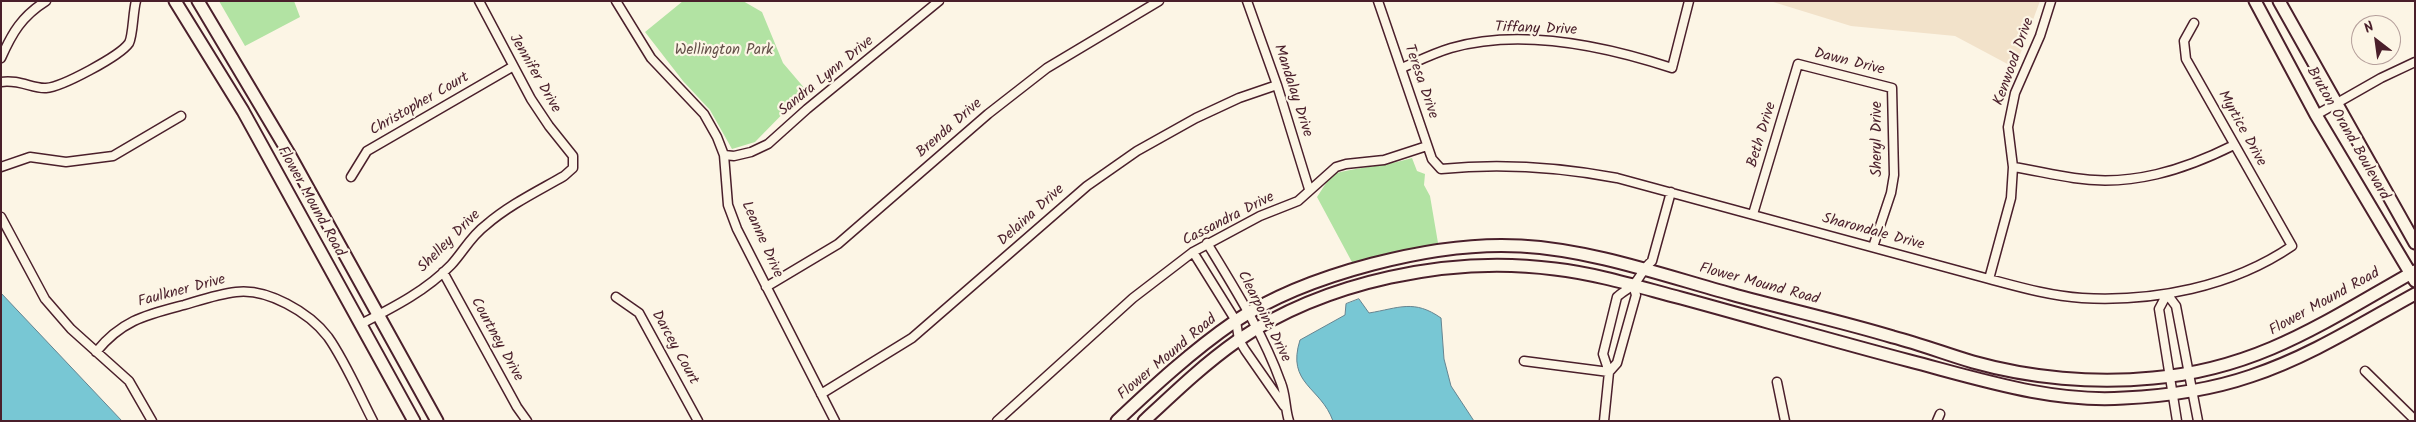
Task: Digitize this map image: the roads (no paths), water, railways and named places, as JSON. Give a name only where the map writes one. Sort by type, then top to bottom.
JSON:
[{"type":"main road","name":"Flower Mound Road","points":[[175,1],[243,111],[414,421]]},
{"type":"main road","name":"Flower Mound Road","points":[[198,1],[288,152],[436,421]]},
{"type":"main road","name":"Bruton Orand Boulevard","points":[[2256,1],[2316,115],[2413,275]]},
{"type":"main road","name":"Bruton Orand Boulevard","points":[[2279,1],[2415,243]]},
{"type":"main road","name":"Flower Mound Road","points":[[1117,421],[1183,360],[1249,313],[1330,276],[1437,251],[1477,246],[1522,246],[1590,256],[1892,336],[1975,363],[2028,374],[2083,379],[2170,376],[2245,359],[2309,333],[2413,275]]},
{"type":"main road","name":"Flower Mound Road","points":[[1144,421],[1206,364],[1257,329],[1316,300],[1367,283],[1422,271],[1463,267],[1524,266],[1592,274],[2022,390],[2076,397],[2122,398],[2192,391],[2250,376],[2284,363],[2415,294]]},
{"type":"street","points":[[1,58],[11,36],[30,11],[46,1]]},
{"type":"street","points":[[3,79],[23,82],[44,89],[64,84],[122,50],[131,41],[136,1]]},
{"type":"street","name":"Jennifer Drive","points":[[479,1],[512,68],[549,126],[573,156]]},
{"type":"street","name":"Leanne Drive","points":[[616,1],[650,58],[704,114],[718,137],[724,155],[728,206],[737,229],[835,421]]},
{"type":"street","name":"Sandra Lynn Drive","points":[[724,155],[734,156],[751,152],[768,144],[807,109],[939,1]]},
{"type":"street","name":"Mandalay Drive","points":[[1247,1],[1277,85],[1309,189]]},
{"type":"street","name":"Teresa Drive","points":[[1378,1],[1432,159],[1441,169]]},
{"type":"street","name":"Tiffany Drive","points":[[1402,68],[1452,48],[1482,43],[1520,41],[1579,44],[1625,52],[1672,68],[1689,1]]},
{"type":"street","name":"Kenwood Drive","points":[[1989,279],[2011,198],[2013,167],[2008,127],[2015,93],[2040,36],[2051,1]]},
{"type":"street","name":"Brenda Drive","points":[[766,286],[838,244],[988,114],[1047,68],[1155,2]]},
{"type":"street","name":"Myrtice Drive","points":[[2194,23],[2184,41],[2186,59],[2292,246]]},
{"type":"street","points":[[2316,115],[2415,62]]},
{"type":"street","name":"Dawn Drive","points":[[1798,64],[1892,88]]},
{"type":"street","name":"Beth Drive","points":[[1753,214],[1798,64]]},
{"type":"street","name":"Christopher Court","points":[[351,177],[368,151],[512,68]]},
{"type":"street","name":"Delaina Drive","points":[[821,394],[912,338],[1086,186],[1137,151],[1196,118],[1239,98],[1277,85]]},
{"type":"street","name":"Sheryl Drive","points":[[1873,247],[1891,193],[1894,175],[1892,88]]},
{"type":"street","points":[[1,168],[30,157],[66,162],[113,156],[181,116]]},
{"type":"street","points":[[2013,167],[2074,178],[2103,180],[2134,179],[2192,165],[2234,145]]},
{"type":"street","name":"Cassandra Drive","points":[[997,421],[1133,298],[1193,252],[1260,216],[1298,201],[1309,189],[1336,167],[1346,164],[1384,160],[1428,146]]},
{"type":"street","name":"Shelley Drive","points":[[361,324],[408,297],[443,272],[484,226],[501,213],[564,176],[572,168],[573,156]]},
{"type":"street","name":"Sharondale Drive","points":[[1441,169],[1481,165],[1576,170],[1672,192],[1989,279],[2037,291],[2081,298],[2124,298],[2167,294],[2197,288],[2271,261],[2292,246]]},
{"type":"street","points":[[1604,421],[1609,372],[1604,354],[1617,297],[1623,291],[1633,286],[1643,269],[1652,261],[1672,192]]},
{"type":"street","points":[[1,217],[45,298],[71,329],[129,381],[152,421]]},
{"type":"street","name":"Clearpoint Drive","points":[[1208,243],[1257,329],[1282,386],[1289,421]]},
{"type":"street","name":"Clearpoint Drive","points":[[1193,252],[1236,321],[1239,340],[1285,406]]},
{"type":"street","name":"Courtney Drive","points":[[443,272],[517,408],[528,421]]},
{"type":"street","points":[[1609,372],[1616,363],[1636,295],[1633,286]]},
{"type":"street","name":"Faulkner Drive","points":[[96,352],[108,338],[121,328],[143,316],[222,294],[237,292],[262,294],[286,304],[314,323],[328,338],[373,421]]},
{"type":"street","points":[[2178,421],[2159,309],[2167,294],[2176,306],[2198,421]]},
{"type":"street","name":"Darcey Court","points":[[616,297],[639,313],[698,421]]},
{"type":"street","points":[[1524,361],[1609,372]]},
{"type":"street","points":[[2365,371],[2415,420]]},
{"type":"street","points":[[1777,382],[1785,421]]},
{"type":"water","points":[[1,293],[122,421],[1,421]]},
{"type":"water","points":[[1359,299],[1369,313],[1406,306],[1423,308],[1441,318],[1444,359],[1451,386],[1474,421],[1333,421],[1321,400],[1301,376],[1297,355],[1300,340],[1345,315],[1346,304]]},
{"type":"park label","name":"Wellington Park","points":[[724,51]]}]
